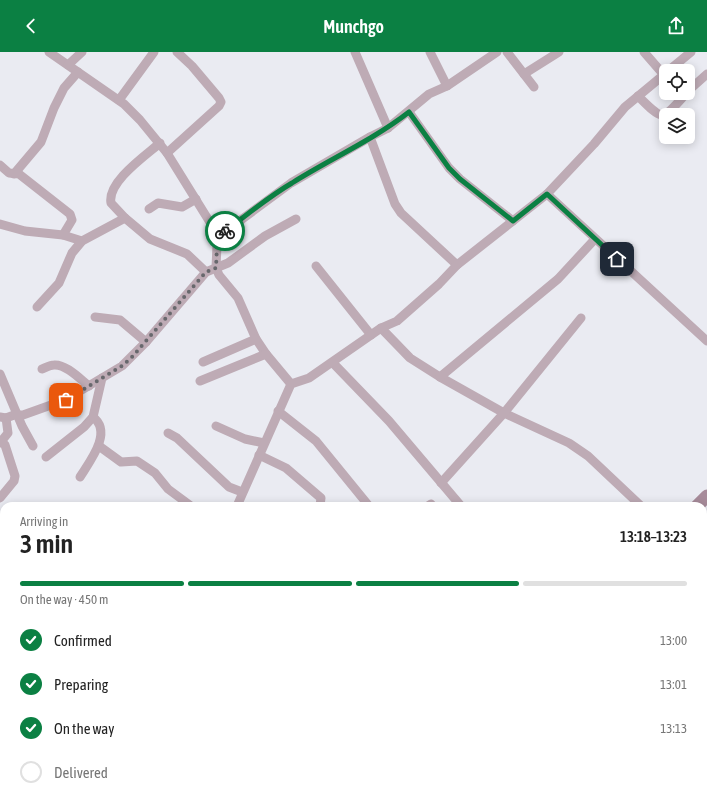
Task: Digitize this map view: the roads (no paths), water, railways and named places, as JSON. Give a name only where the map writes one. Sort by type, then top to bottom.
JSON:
[{"type":"street","points":[[49,52],[119,100],[140,120],[167,152],[211,224],[217,245],[216,268],[219,275],[238,298],[256,339],[266,354],[291,384]]},
{"type":"street","points":[[68,65],[82,52]]},
{"type":"street","points":[[119,100],[154,52]]},
{"type":"street","points":[[167,152],[219,106],[221,102],[192,66],[177,52]]},
{"type":"street","points":[[355,52],[388,128]]},
{"type":"street","points":[[430,52],[447,86]]},
{"type":"street","points":[[215,239],[291,183],[388,128],[429,94],[447,86],[497,52]]},
{"type":"street","points":[[507,52],[534,87]]},
{"type":"street","points":[[524,74],[559,52]]},
{"type":"street","points":[[644,52],[659,66]]},
{"type":"street","points":[[677,64],[691,52]]},
{"type":"street","points":[[14,174],[41,142],[54,108],[64,88],[78,72]]},
{"type":"street","points":[[695,85],[707,74]]},
{"type":"street","points":[[238,502],[291,384],[309,378],[381,328],[397,320],[439,284],[457,265],[547,194],[594,144],[625,107],[659,79]]},
{"type":"street","points":[[638,96],[657,115],[662,116],[667,114],[680,100]]},
{"type":"street","points":[[409,112],[449,168],[460,179],[513,221]]},
{"type":"street","points":[[370,137],[395,204],[401,213],[457,265]]},
{"type":"street","points":[[160,143],[123,174],[111,194],[111,203],[125,218],[150,239],[187,254],[206,272]]},
{"type":"street","points":[[0,165],[9,173],[19,174],[70,214],[72,220],[63,235]]},
{"type":"street","points":[[547,194],[707,341]]},
{"type":"street","points":[[149,208],[158,203],[182,207],[196,199]]},
{"type":"street","points":[[37,307],[60,283],[72,253],[82,241],[125,218]]},
{"type":"street","points":[[0,498],[14,481],[15,476],[5,445],[1,442],[8,433],[3,418],[23,415],[66,400],[122,366],[146,342],[206,272],[228,263],[265,236],[296,219]]},
{"type":"street","points":[[0,224],[25,231],[63,235],[82,241]]},
{"type":"street","points":[[440,377],[558,279],[595,239]]},
{"type":"street","points":[[316,266],[371,335]]},
{"type":"street","points":[[95,317],[120,320],[146,342]]},
{"type":"street","points":[[441,483],[504,413],[581,318]]},
{"type":"street","points":[[381,328],[410,358],[440,377],[504,413],[569,443],[588,456],[637,502]]},
{"type":"street","points":[[204,362],[256,339]]},
{"type":"street","points":[[200,381],[266,354]]},
{"type":"street","points":[[332,363],[389,421],[458,502]]},
{"type":"street","points":[[42,369],[53,365],[59,366],[72,373],[89,386]]},
{"type":"street","points":[[0,374],[33,446]]},
{"type":"street","points":[[46,457],[84,427],[93,417],[102,378]]},
{"type":"street","points":[[278,411],[316,441],[366,502]]},
{"type":"street","points":[[80,477],[99,446],[99,421],[93,417]]},
{"type":"street","points":[[216,426],[245,439],[264,443]]},
{"type":"street","points":[[168,433],[177,438],[229,487],[242,492]]},
{"type":"street","points":[[99,446],[121,462],[137,461],[155,472],[168,489],[186,502]]},
{"type":"street","points":[[259,455],[286,468],[321,498],[320,502]]}]
